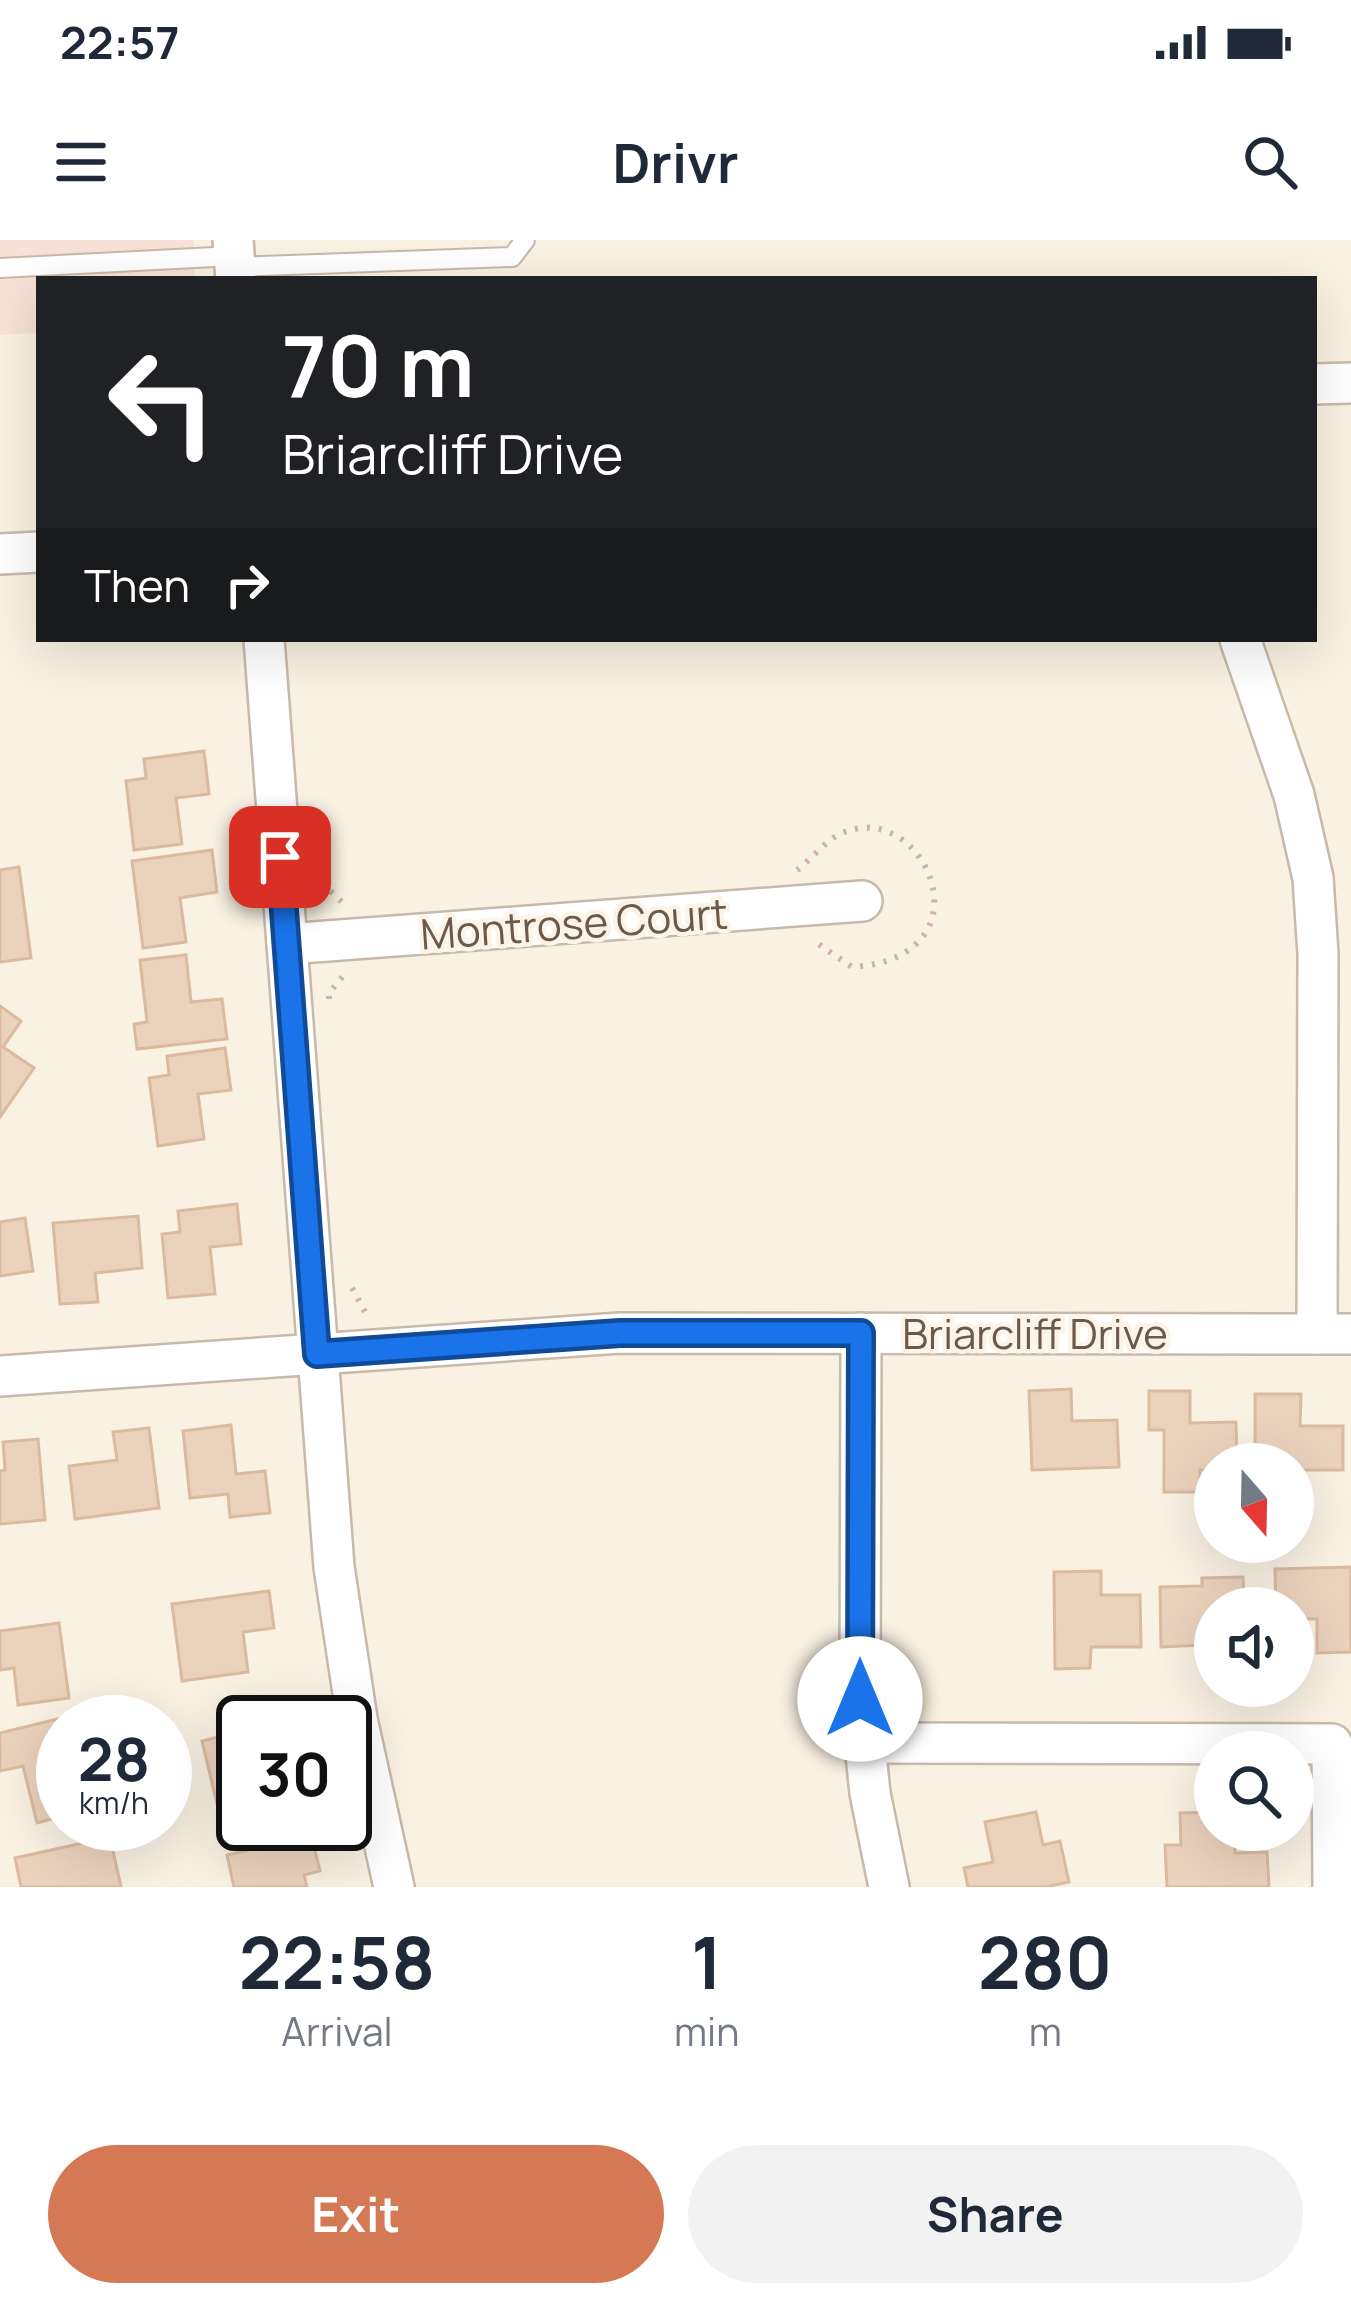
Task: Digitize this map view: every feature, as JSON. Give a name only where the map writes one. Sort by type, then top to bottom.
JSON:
[{"type":"street","points":[[1317,384],[1351,383]]},
{"type":"street","points":[[0,554],[36,551]]},
{"type":"street","points":[[263,642],[338,1588],[357,1719],[394,1887]]},
{"type":"street","points":[[1241,642],[1294,794],[1334,954],[1334,1334]]},
{"type":"street","name":"Montrose Court","points":[[287,944],[862,901]]},
{"type":"street","name":"Briarcliff Drive","points":[[0,1376],[620,1333],[1334,1334]]},
{"type":"street","points":[[861,1333],[863,1743],[889,1887]]},
{"type":"street","points":[[863,1743],[1332,1744],[1333,1887]]},
{"type":"lane","points":[[0,268],[512,257],[525,240]]},
{"type":"path","points":[[790,875],[839,834],[863,829],[907,842],[922,856],[934,891],[936,910],[931,923],[899,958],[852,967],[813,940],[799,936]]},
{"type":"path","points":[[320,861],[322,884],[340,902],[361,908]]},
{"type":"path","points":[[328,1006],[329,993],[338,980],[356,969]]},
{"type":"path","points":[[350,1270],[352,1290],[363,1312],[377,1316]]},
{"type":"shaded area","points":[[0,240],[193,240],[195,276],[36,276],[36,333],[0,335]]},
{"type":"building","points":[[204,751],[209,794],[176,798],[182,844],[134,850],[126,781],[146,778],[144,759]]},
{"type":"building","points":[[212,850],[217,892],[180,898],[186,942],[143,948],[132,861]]},
{"type":"building","points":[[19,867],[31,958],[0,962],[0,870]]},
{"type":"building","points":[[186,955],[191,1002],[222,999],[227,1039],[137,1049],[134,1024],[147,1022],[140,960]]},
{"type":"building","points":[[0,1006],[21,1021],[3,1047],[34,1068],[0,1117]]},
{"type":"building","points":[[225,1048],[231,1090],[198,1094],[204,1139],[158,1146],[149,1078],[169,1075],[167,1056]]},
{"type":"building","points":[[237,1204],[241,1244],[210,1247],[215,1294],[168,1298],[162,1234],[180,1232],[178,1211]]},
{"type":"building","points":[[138,1216],[142,1268],[95,1273],[98,1302],[60,1304],[53,1223]]},
{"type":"building","points":[[25,1218],[33,1271],[0,1276],[0,1222]]},
{"type":"building","points":[[1071,1389],[1072,1421],[1117,1420],[1119,1467],[1032,1470],[1029,1391]]},
{"type":"building","points":[[1149,1391],[1190,1391],[1190,1423],[1236,1422],[1236,1443],[1194,1443],[1194,1492],[1164,1492],[1164,1430],[1149,1430]]},
{"type":"building","points":[[1255,1394],[1301,1394],[1300,1426],[1343,1426],[1343,1470],[1314,1470],[1314,1443],[1255,1443]]},
{"type":"building","points":[[231,1425],[236,1474],[265,1471],[270,1513],[230,1517],[228,1494],[190,1498],[183,1431]]},
{"type":"building","points":[[149,1428],[159,1508],[75,1519],[69,1466],[117,1460],[113,1432]]},
{"type":"building","points":[[38,1439],[45,1520],[0,1524],[3,1442]]},
{"type":"building","points":[[1351,1567],[1351,1652],[1317,1653],[1314,1587],[1275,1587],[1275,1569]]},
{"type":"building","points":[[1101,1571],[1101,1595],[1140,1595],[1141,1647],[1091,1647],[1090,1668],[1055,1669],[1054,1572]]},
{"type":"building","points":[[1243,1577],[1243,1587],[1194,1587],[1194,1646],[1161,1647],[1160,1587],[1202,1586],[1202,1578]]},
{"type":"building","points":[[269,1591],[274,1628],[243,1632],[248,1672],[182,1681],[172,1604]]},
{"type":"building","points":[[59,1623],[69,1695],[36,1695],[36,1703],[18,1705],[14,1668],[0,1670],[0,1631]]},
{"type":"building","points":[[36,1724],[36,1819],[23,1766],[0,1771],[0,1733]]},
{"type":"building","points":[[216,1738],[216,1800],[202,1741]]},
{"type":"building","points":[[1036,1812],[1043,1845],[1060,1841],[1069,1882],[1045,1887],[968,1887],[964,1868],[993,1862],[985,1822]]},
{"type":"building","points":[[1180,1813],[1194,1813],[1194,1851],[1267,1852],[1269,1887],[1167,1887],[1165,1845],[1181,1845]]},
{"type":"building","points":[[47,1851],[113,1851],[121,1887],[21,1887],[15,1858]]},
{"type":"building","points":[[315,1851],[320,1871],[304,1875],[307,1887],[234,1887],[227,1855]]},
{"type":"route","points":[[280,857],[317,1354],[620,1333],[861,1333],[860,1699]]}]
